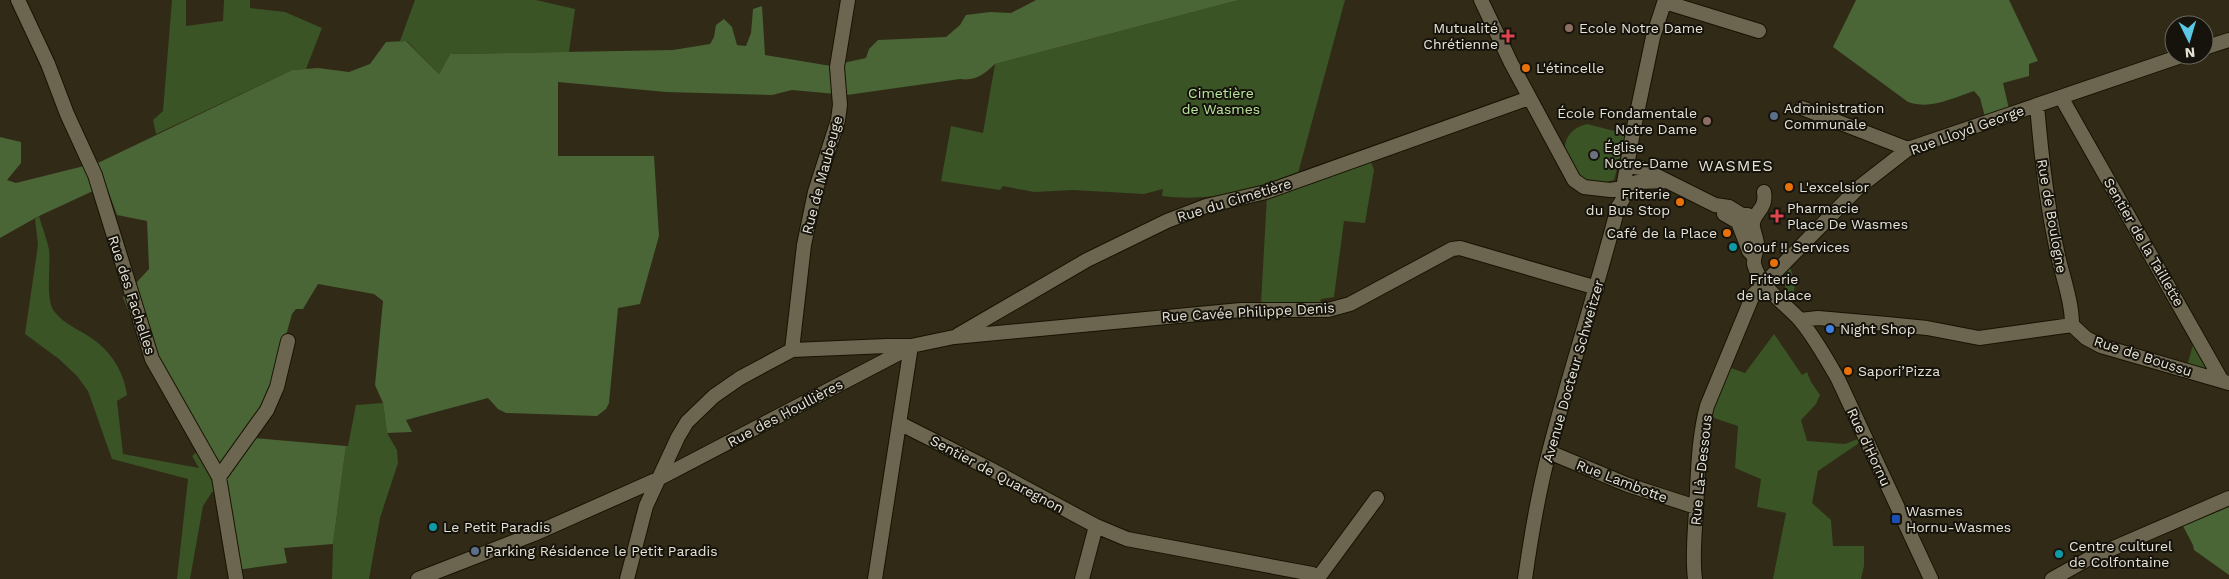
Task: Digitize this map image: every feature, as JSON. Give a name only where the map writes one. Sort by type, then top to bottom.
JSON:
[{"type":"street","name":"Rue des Fachelles","points":[[18,0],[48,64],[67,114],[95,175],[152,359],[220,477],[236,579]]},
{"type":"street","name":"Rue de Maubeuge","points":[[792,350],[804,245],[815,192],[838,120],[839,93],[837,67],[848,0]]},
{"type":"street","points":[[1481,0],[1495,32],[1574,180],[1584,187],[1596,189],[1619,189],[1637,182],[1667,181]]},
{"type":"street","points":[[1619,189],[1628,166],[1653,37],[1665,1],[1759,31]]},
{"type":"street","points":[[2214,45],[2229,40]]},
{"type":"street","name":"Rue Lloyd George","points":[[1764,285],[1858,188],[1908,149],[2164,62]]},
{"type":"street","name":"Sentier de la Taillette","points":[[2061,97],[2225,382]]},
{"type":"street","name":"Rue du Cimetière","points":[[954,337],[1087,260],[1167,221],[1206,206],[1266,192],[1530,98]]},
{"type":"street","name":"Rue de Boulogne","points":[[2036,105],[2046,193],[2060,267],[2072,310],[2072,325]]},
{"type":"street","points":[[1802,108],[1908,149]]},
{"type":"street","points":[[1628,166],[1641,168],[1715,205],[1722,214],[1745,221],[1749,251],[1754,256],[1754,264],[1764,285]]},
{"type":"street","name":"Avenue Docteur Schweitzer","points":[[1525,579],[1534,519],[1549,452],[1597,288],[1618,207],[1614,198],[1619,189]]},
{"type":"street","name":"Rue Cavée Philippe Denis","points":[[912,346],[954,337],[1241,310],[1328,310],[1350,304],[1452,249],[1460,248],[1597,288]]},
{"type":"street","name":"Rue d'Hornu","points":[[1764,285],[1800,320],[1820,347],[1838,379],[1931,579]]},
{"type":"street","name":"Rue Là-Dessous","points":[[1695,579],[1693,549],[1702,431],[1707,406],[1750,301],[1764,285]]},
{"type":"street","points":[[1800,320],[1818,318],[1927,328],[1979,338],[2072,325]]},
{"type":"street","name":"Rue de Boussu","points":[[2072,325],[2086,338],[2101,346],[2225,382]]},
{"type":"street","points":[[220,477],[267,410],[277,387],[288,341]]},
{"type":"street","points":[[627,579],[646,506],[678,437],[687,422],[701,407],[740,378],[792,350],[912,346],[875,579]]},
{"type":"street","name":"Rue des Houllières","points":[[418,579],[532,535],[658,479],[912,346]]},
{"type":"street","name":"Sentier de Quaregnon","points":[[899,423],[1096,526],[1127,540],[1316,577],[1377,498]]},
{"type":"street","name":"Rue Lambotte","points":[[1549,452],[1628,485],[1696,507]]},
{"type":"street","points":[[2052,579],[2088,558],[2229,498]]},
{"type":"street","points":[[1082,579],[1096,526]]},
{"type":"green space","points":[[172,0],[186,0],[186,26],[223,21],[224,0],[250,0],[250,8],[285,12],[322,28],[306,69],[292,70],[156,134],[153,120],[163,111]]},
{"type":"green space","points":[[415,0],[536,0],[575,9],[569,52],[450,54],[439,74],[407,41],[400,41]]},
{"type":"green space","points":[[1036,0],[1239,0],[995,64],[975,78],[847,95],[792,90],[772,95],[666,92],[558,82],[558,156],[654,156],[659,236],[640,304],[618,308],[609,403],[606,409],[597,416],[506,413],[498,409],[488,398],[406,420],[412,432],[387,433],[383,403],[375,385],[383,301],[374,294],[318,284],[303,309],[296,309],[292,314],[269,396],[243,437],[346,446],[333,544],[284,548],[287,563],[237,570],[219,492],[152,370],[123,297],[149,269],[147,221],[117,215],[106,185],[39,216],[0,238],[0,137],[21,142],[21,163],[7,180],[16,183],[100,162],[292,70],[318,68],[349,72],[370,64],[386,42],[406,41],[439,74],[450,54],[673,50],[710,44],[714,37],[716,25],[724,19],[732,27],[737,45],[746,46],[751,33],[753,9],[762,6],[765,55],[837,67],[843,63],[866,58],[869,49],[878,40],[946,37],[960,25],[966,15],[990,12],[1011,13]]},
{"type":"green space","name":"Cimetière de Wasmes","points":[[1239,0],[1345,0],[1297,177],[1247,191],[1196,198],[1162,196],[1163,189],[1144,194],[1073,190],[1034,192],[1003,186],[1000,190],[941,181],[951,126],[983,133],[995,64]]},
{"type":"green space","points":[[1856,0],[2009,0],[2038,61],[2029,64],[2029,76],[2003,83],[2009,109],[1985,117],[1980,98],[1974,91],[1933,104],[1925,105],[1908,102],[1833,47]]},
{"type":"green space","points":[[1587,124],[1626,134],[1614,180],[1595,183],[1576,173],[1570,165],[1565,146],[1568,137],[1575,129]]},
{"type":"green space","points":[[1371,162],[1374,170],[1365,223],[1344,221],[1334,297],[1321,299],[1320,303],[1261,303],[1267,196]]},
{"type":"green space","points":[[39,216],[49,250],[51,306],[58,316],[69,325],[104,348],[121,373],[127,395],[117,401],[123,454],[199,468],[192,456],[201,448],[219,492],[212,492],[203,506],[190,579],[177,579],[188,479],[112,459],[88,391],[77,376],[59,359],[25,334],[38,245],[35,219]]},
{"type":"green space","points":[[1790,266],[1795,285],[1793,298],[1784,283],[1785,275]]},
{"type":"green space","points":[[1774,334],[1802,375],[1807,372],[1820,395],[1816,404],[1801,420],[1807,441],[1845,444],[1860,438],[1862,441],[1818,471],[1812,503],[1831,520],[1833,546],[1864,546],[1864,566],[1861,579],[1773,579],[1786,513],[1757,507],[1761,479],[1735,468],[1738,426],[1711,417],[1728,367],[1745,373]]},
{"type":"green space","points":[[2196,334],[2222,381],[2186,370]]},
{"type":"green space","points":[[383,403],[387,433],[397,450],[398,463],[380,518],[369,579],[332,579],[333,544],[346,446],[348,446],[356,405]]},
{"type":"green space","points":[[2229,507],[2229,575],[2194,550],[2183,526]]},
{"type":"place","name":"Ecole Notre Dame","points":[[1569,28]]},
{"type":"place","name":"Mutualité Chrétienne","points":[[1508,36]]},
{"type":"place","name":"L'étincelle","points":[[1526,68]]},
{"type":"place","name":"Administration Communale","points":[[1774,116]]},
{"type":"place","name":"École Fondamentale Notre Dame","points":[[1707,121]]},
{"type":"place","name":"Église Notre-Dame","points":[[1594,155]]},
{"type":"place","name":"L'excelsior","points":[[1789,187]]},
{"type":"place","name":"Friterie du Bus Stop","points":[[1680,202]]},
{"type":"place","name":"Pharmacie Place De Wasmes","points":[[1777,216]]},
{"type":"place","name":"Café de la Place","points":[[1727,233]]},
{"type":"place","name":"Oouf !! Services","points":[[1733,247]]},
{"type":"place","name":"Friterie de la place","points":[[1774,263]]},
{"type":"place","name":"Night Shop","points":[[1830,329]]},
{"type":"place","name":"Sapori’Pizza","points":[[1848,371]]},
{"type":"place","name":"Wasmes Hornu-Wasmes","points":[[1896,519]]},
{"type":"place","name":"Le Petit Paradis","points":[[433,527]]},
{"type":"place","name":"Parking Résidence le Petit Paradis","points":[[475,551]]},
{"type":"place","name":"Centre culturel de Colfontaine","points":[[2059,554]]},
{"type":"district","name":"WASMES","points":[[1736,165]]}]
